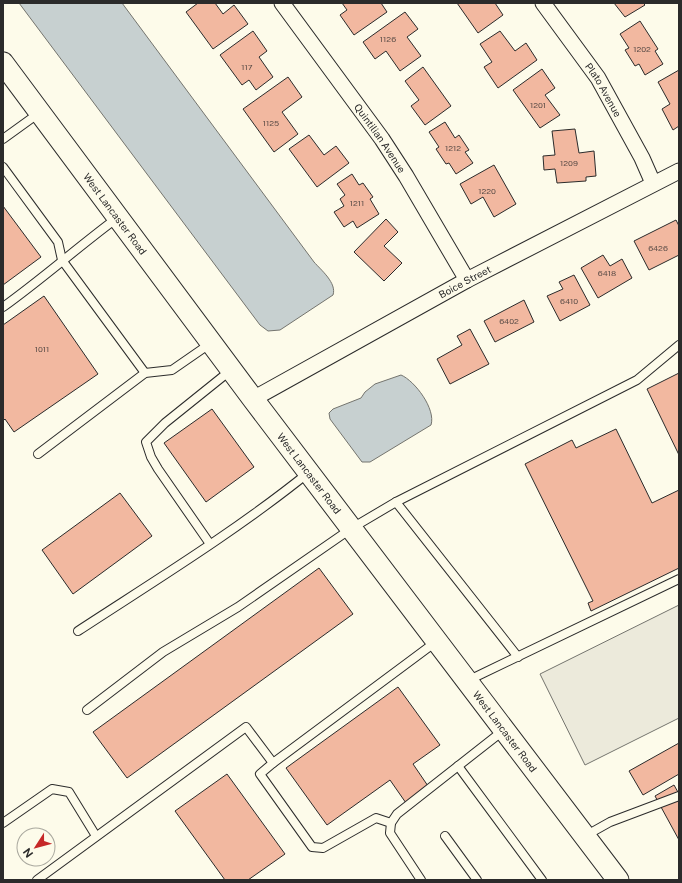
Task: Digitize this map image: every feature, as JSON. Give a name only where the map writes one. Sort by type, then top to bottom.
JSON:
[{"type":"street","name":"Quintilian Avenue","points":[[282,3],[382,139],[406,176],[467,280]]},
{"type":"street","name":"Plato Avenue","points":[[544,3],[598,78],[642,158],[653,183]]},
{"type":"street","name":"West Lancaster Road","points":[[3,63],[253,399],[618,880]]},
{"type":"street","name":"Boice Street","points":[[253,399],[467,280],[653,183],[679,171]]},
{"type":"lane","points":[[3,139],[40,112]]},
{"type":"lane","points":[[3,166],[58,242],[62,260],[145,373]]},
{"type":"lane","points":[[3,307],[48,274],[62,260],[118,218]]},
{"type":"lane","points":[[38,454],[145,373],[172,370],[211,343]]},
{"type":"lane","points":[[87,710],[163,652],[238,607],[352,528],[396,502],[637,380],[679,345]]},
{"type":"lane","points":[[210,544],[150,457],[146,442],[165,423],[232,370]]},
{"type":"lane","points":[[78,631],[275,500],[309,472]]},
{"type":"lane","points":[[396,502],[518,657]]},
{"type":"lane","points":[[467,681],[679,578]]},
{"type":"lane","points":[[391,823],[376,818],[323,848],[312,847],[260,774],[437,641]]},
{"type":"lane","points":[[37,880],[246,726],[273,763]]},
{"type":"lane","points":[[421,880],[390,833],[391,823],[397,814],[504,730]]},
{"type":"lane","points":[[458,766],[542,880]]},
{"type":"lane","points":[[3,823],[52,789],[69,792],[96,836]]},
{"type":"lane","points":[[585,836],[610,822],[679,796]]},
{"type":"lane","points":[[445,836],[478,880]]},
{"type":"shaded area","points":[[19,3],[122,3],[314,262],[331,281],[334,290],[333,295],[280,330],[268,331],[260,325]]},
{"type":"shaded area","points":[[401,375],[407,378],[423,396],[430,411],[432,419],[431,425],[370,462],[362,462],[330,419],[329,413],[333,409],[361,398],[365,392],[375,384]]},
{"type":"shaded area","points":[[679,605],[679,718],[585,765],[540,674]]},
{"type":"building","points":[[198,3],[215,3],[223,14],[234,5],[248,24],[213,49],[186,12]]},
{"type":"building","points":[[342,3],[381,3],[387,12],[354,35],[340,15],[347,10]]},
{"type":"building","points":[[457,3],[495,3],[503,15],[478,33]]},
{"type":"building","points":[[614,3],[643,3],[645,5],[625,17]]},
{"type":"building","points":[[405,12],[418,29],[407,37],[421,56],[400,71],[386,51],[375,59],[363,42]]},
{"type":"building","points":[[640,21],[658,49],[655,51],[663,64],[645,75],[639,64],[635,66],[625,50],[629,48],[620,34]]},
{"type":"building","points":[[253,31],[267,51],[259,57],[273,77],[256,90],[249,80],[242,85],[220,55]]},
{"type":"building","points":[[500,31],[515,51],[526,43],[537,60],[498,88],[484,67],[492,62],[480,44]]},
{"type":"building","points":[[423,67],[451,106],[425,125],[411,106],[419,100],[405,81]]},
{"type":"building","points":[[542,69],[555,88],[545,95],[560,115],[540,128],[513,90]]},
{"type":"building","points":[[679,70],[679,126],[673,130],[662,109],[670,104],[658,82]]},
{"type":"building","points":[[288,77],[302,97],[282,112],[298,134],[274,152],[243,109]]},
{"type":"building","points":[[445,122],[455,138],[459,135],[469,150],[465,152],[473,163],[456,174],[449,163],[446,164],[436,149],[439,147],[429,132]]},
{"type":"building","points":[[575,129],[579,153],[594,151],[596,176],[586,177],[586,181],[557,183],[555,169],[544,170],[543,156],[555,155],[552,131]]},
{"type":"building","points":[[309,135],[324,155],[336,146],[349,163],[317,187],[289,149]]},
{"type":"building","points":[[494,165],[516,204],[494,217],[483,197],[471,204],[460,184]]},
{"type":"building","points":[[352,174],[359,185],[363,183],[373,197],[370,199],[379,214],[357,228],[353,221],[344,227],[334,212],[344,206],[340,199],[345,195],[337,184]]},
{"type":"building","points":[[3,206],[41,257],[3,285]]},
{"type":"building","points":[[386,219],[398,232],[384,246],[402,263],[384,281],[354,252]]},
{"type":"building","points":[[676,220],[679,226],[679,255],[649,270],[634,241]]},
{"type":"building","points":[[603,255],[610,266],[622,259],[632,278],[598,298],[581,268]]},
{"type":"building","points":[[574,275],[590,305],[560,321],[547,296],[563,289],[559,282]]},
{"type":"building","points":[[44,296],[98,374],[14,432],[5,419],[3,421],[3,325]]},
{"type":"building","points":[[524,300],[534,322],[495,342],[484,321]]},
{"type":"building","points":[[470,329],[489,364],[450,384],[437,359],[462,345],[457,336]]},
{"type":"building","points":[[679,373],[679,455],[647,389]]},
{"type":"building","points":[[212,409],[254,467],[206,502],[164,443]]},
{"type":"building","points":[[616,429],[652,503],[679,490],[679,568],[591,611],[588,603],[593,601],[525,464],[572,440],[576,448]]},
{"type":"building","points":[[120,493],[152,536],[73,594],[42,550]]},
{"type":"building","points":[[319,568],[353,614],[127,778],[93,732]]},
{"type":"building","points":[[398,687],[440,745],[413,764],[428,786],[406,803],[390,780],[327,825],[286,768]]},
{"type":"building","points":[[679,743],[679,774],[643,795],[629,771]]},
{"type":"building","points":[[227,774],[285,854],[248,880],[225,880],[175,811]]},
{"type":"building","points":[[674,785],[679,794],[679,840],[655,796]]}]
